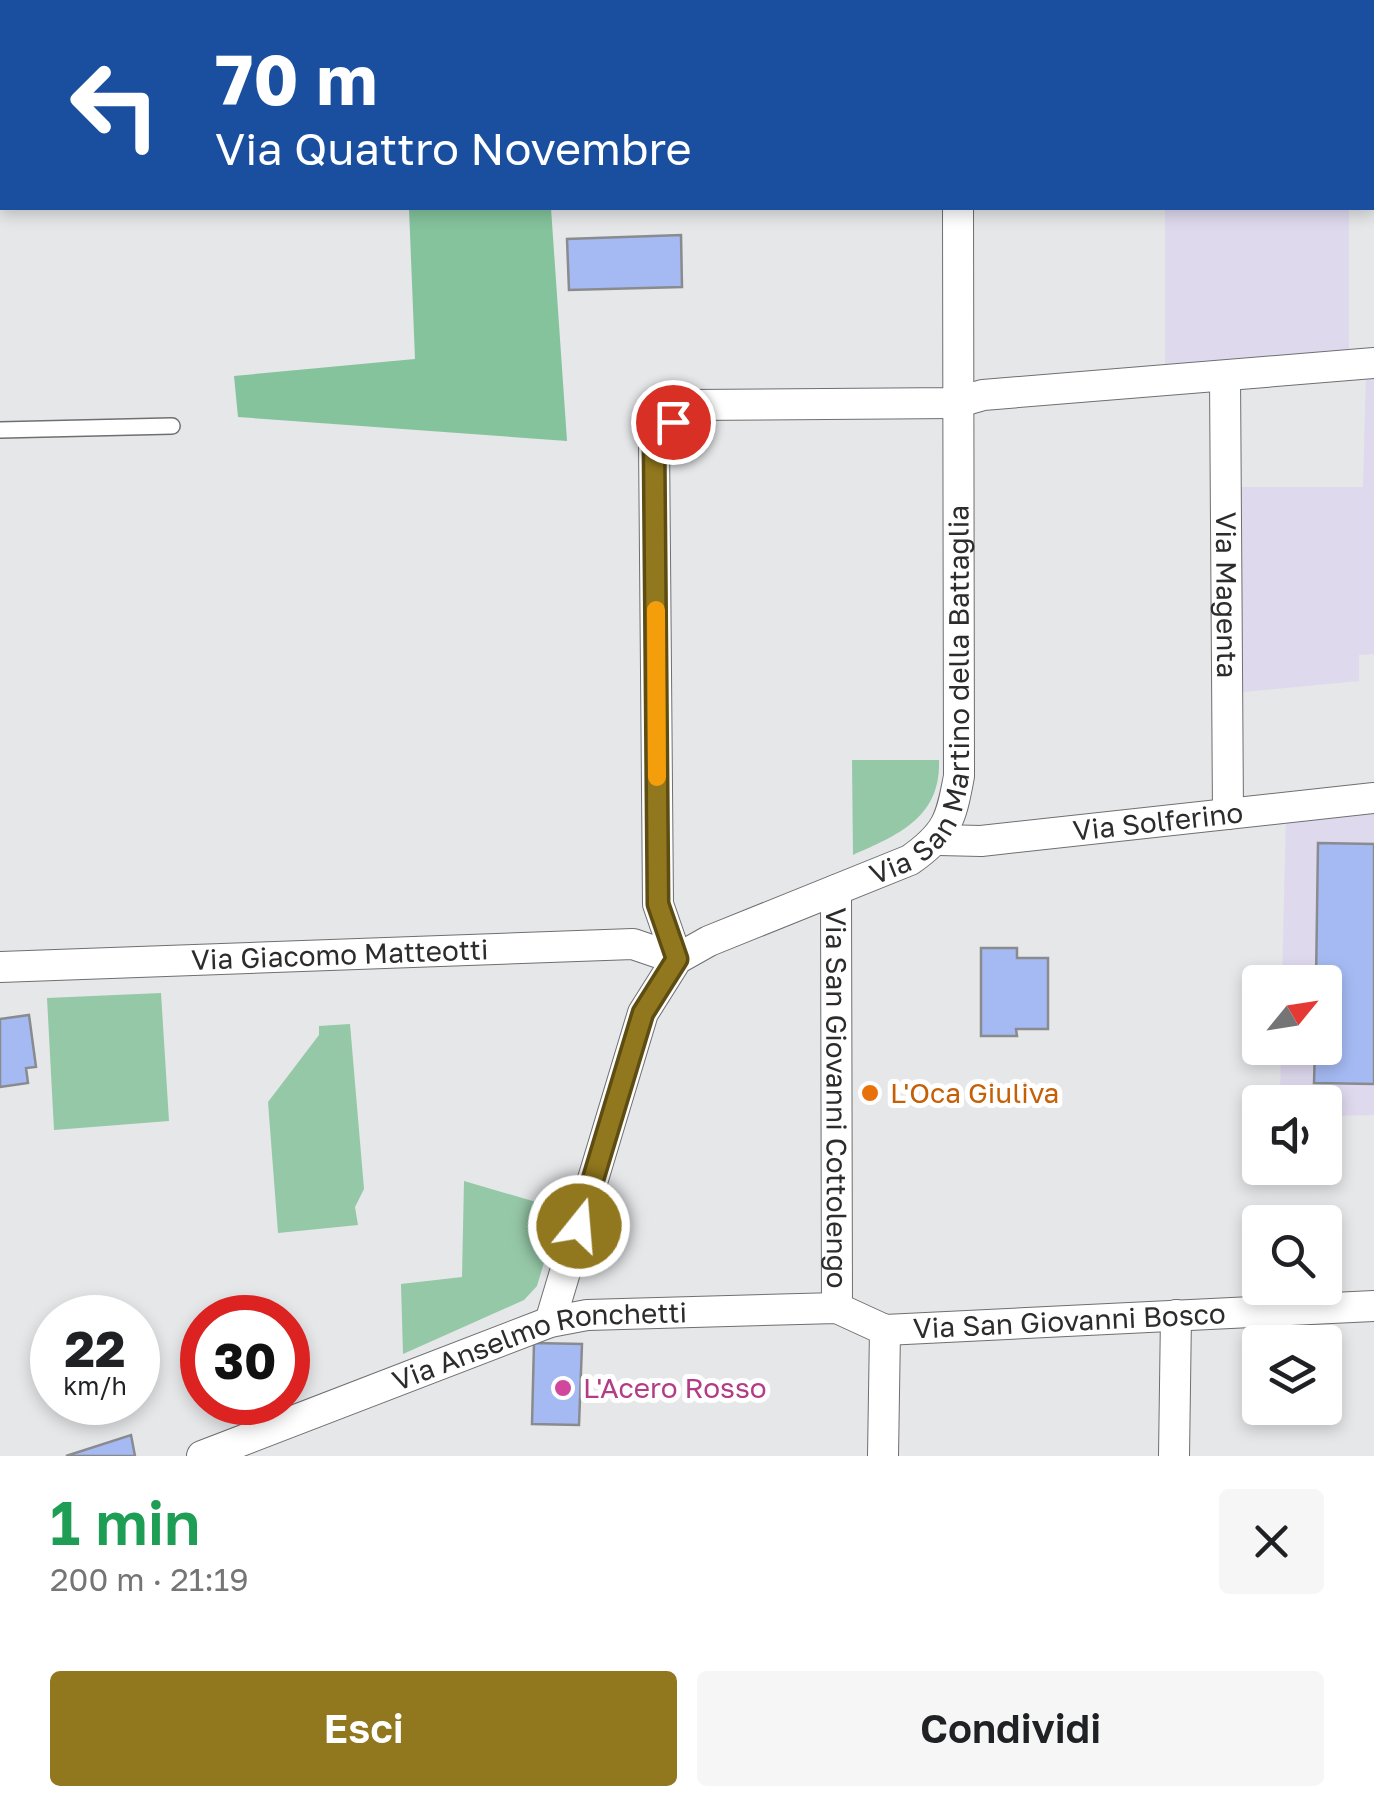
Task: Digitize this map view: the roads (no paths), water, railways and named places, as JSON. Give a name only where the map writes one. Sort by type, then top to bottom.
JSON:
[{"type":"street","name":"Via San Martino della Battaglia","points":[[550,1322],[643,1013],[677,959],[709,940],[910,860],[939,840],[953,812],[959,776],[955,402],[958,210]]},
{"type":"street","points":[[677,959],[658,904],[654,440],[692,406],[955,402],[983,395],[1374,363]]},
{"type":"street","name":"Via Magenta","points":[[1226,377],[1228,814]]},
{"type":"street","name":"Via Solferino","points":[[939,840],[981,840],[1374,798]]},
{"type":"street","name":"Via San Giovanni Cottolengo","points":[[836,890],[837,1308]]},
{"type":"street","name":"Via Giacomo Matteotti","points":[[0,967],[633,944],[677,959]]},
{"type":"street","name":"Via San Giovanni Bosco","points":[[885,1330],[1374,1306]]},
{"type":"street","name":"Via Anselmo Ronchetti","points":[[202,1456],[550,1322],[604,1314],[837,1308],[885,1330]]},
{"type":"street","points":[[1174,1456],[1176,1314]]},
{"type":"street","points":[[883,1456],[885,1330]]},
{"type":"lane","points":[[0,430],[172,426]]},
{"type":"place","name":"L'Oca Giuliva","points":[[870,1093]]},
{"type":"place","name":"L'Acero Rosso","points":[[563,1388]]}]
